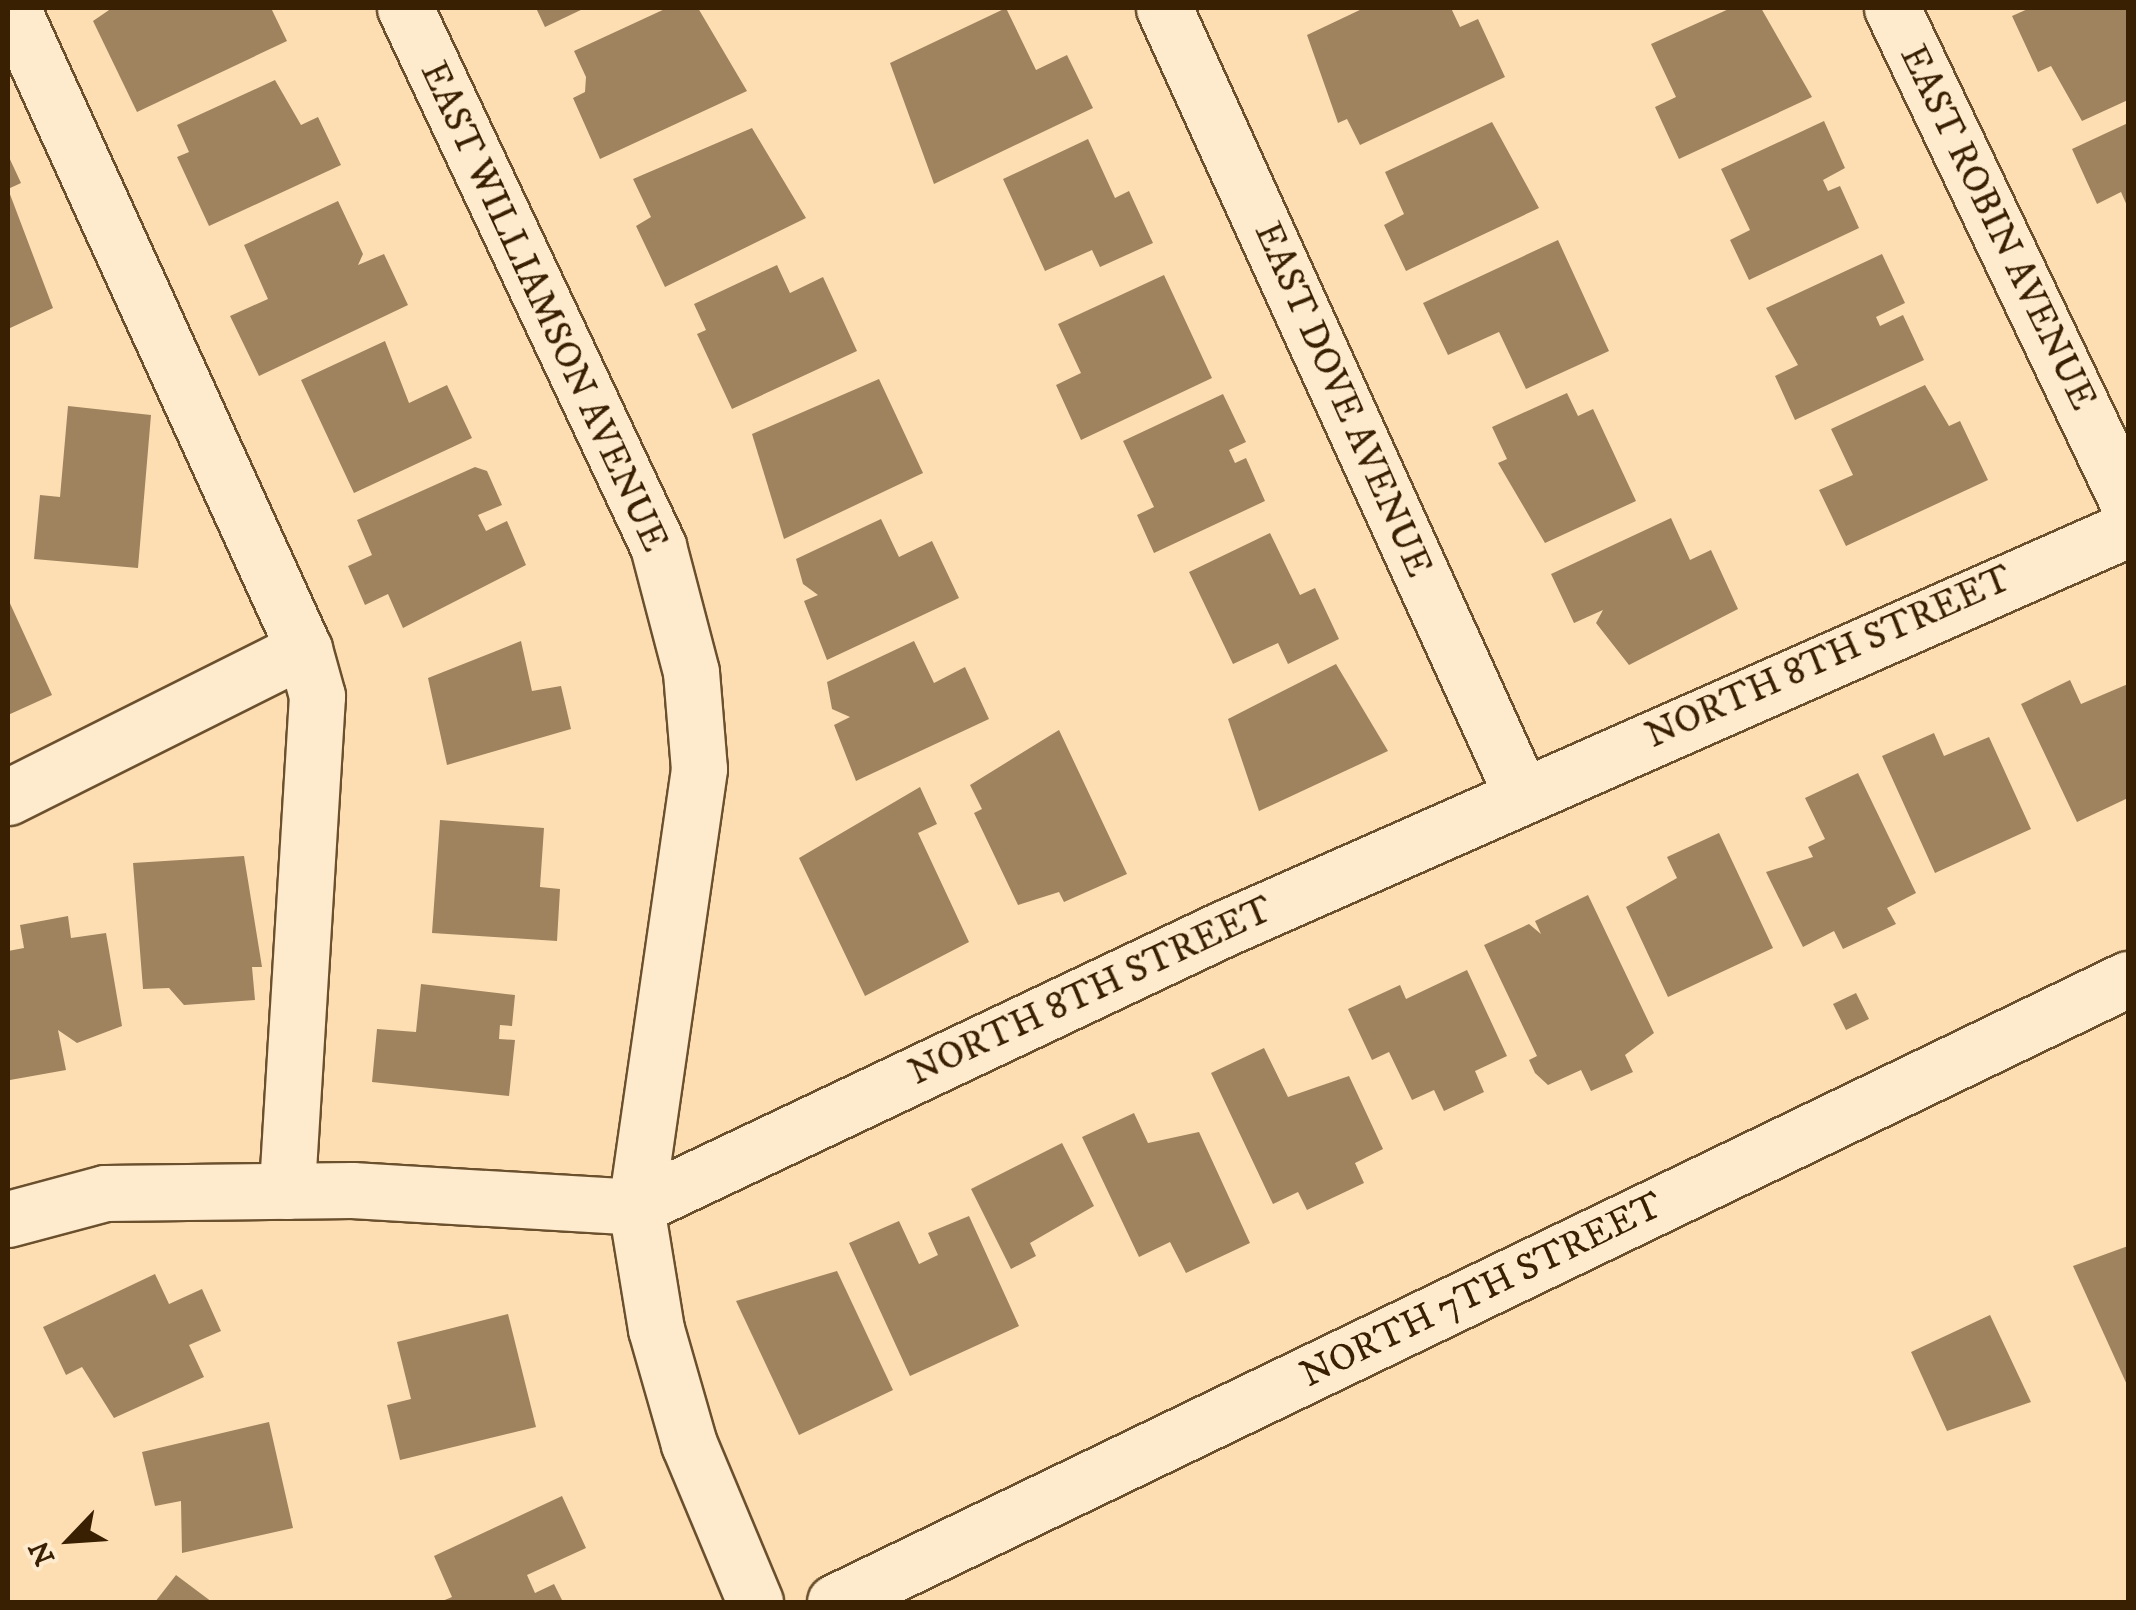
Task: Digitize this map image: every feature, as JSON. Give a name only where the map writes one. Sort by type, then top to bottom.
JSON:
[{"type":"street","points":[[12,8],[304,649],[320,758],[286,1191]]},
{"type":"street","name":"EAST WILLIAMSON AVENUE","points":[[405,8],[658,546],[691,672],[699,769],[636,1208],[656,1329],[688,1444],[755,1602]]},
{"type":"street","name":"EAST DOVE AVENUE","points":[[1164,8],[1521,793]]},
{"type":"street","name":"EAST ROBIN AVENUE","points":[[1892,8],[2128,502]]},
{"type":"street","name":"NORTH 8TH STREET","points":[[8,1219],[104,1194],[286,1191],[636,1208],[1521,793],[2128,528]]},
{"type":"street","points":[[8,797],[304,649]]},
{"type":"street","name":"NORTH 7TH STREET","points":[[836,1602],[2128,980]]},
{"type":"building","points":[[112,8],[271,8],[287,41],[137,112],[93,21]]},
{"type":"building","points":[[536,8],[585,8],[545,27]]},
{"type":"building","points":[[667,8],[698,8],[747,91],[600,159],[573,98],[585,92],[586,77],[574,51]]},
{"type":"building","points":[[1006,8],[1036,70],[1067,55],[1093,108],[934,184],[890,63]]},
{"type":"building","points":[[1364,8],[1451,8],[1460,27],[1478,19],[1505,77],[1360,145],[1347,119],[1338,123],[1307,35]]},
{"type":"building","points":[[1731,8],[1761,8],[1812,97],[1679,159],[1655,107],[1676,97],[1651,44]]},
{"type":"building","points":[[2030,8],[2128,8],[2128,100],[2082,121],[2051,66],[2038,72],[2012,16]]},
{"type":"building","points":[[275,80],[301,125],[318,117],[341,165],[209,226],[177,157],[189,152],[177,125]]},
{"type":"building","points":[[1824,121],[1845,168],[1823,180],[1828,191],[1840,186],[1859,228],[1749,280],[1730,240],[1750,230],[1721,169]]},
{"type":"building","points":[[1492,122],[1539,208],[1406,271],[1384,225],[1404,214],[1385,172]]},
{"type":"building","points":[[2128,123],[2128,208],[2121,192],[2097,204],[2072,149]]},
{"type":"building","points":[[752,128],[806,218],[665,287],[636,226],[651,217],[633,179]]},
{"type":"building","points":[[1088,139],[1115,198],[1129,191],[1153,243],[1100,267],[1092,250],[1045,271],[1003,179]]},
{"type":"building","points":[[8,155],[21,183],[8,189]]},
{"type":"building","points":[[8,189],[53,308],[8,329]]},
{"type":"building","points":[[338,201],[363,254],[358,265],[384,254],[408,305],[259,376],[230,316],[268,299],[244,245]]},
{"type":"building","points":[[1558,240],[1609,351],[1526,389],[1499,332],[1448,355],[1423,303]]},
{"type":"building","points":[[1882,254],[1905,303],[1876,317],[1880,326],[1903,315],[1924,360],[1795,420],[1775,376],[1798,365],[1766,308]]},
{"type":"building","points":[[777,265],[790,293],[823,277],[857,351],[732,409],[697,334],[706,330],[694,304]]},
{"type":"building","points":[[1164,275],[1212,378],[1081,440],[1056,385],[1081,373],[1058,324]]},
{"type":"building","points":[[385,341],[409,403],[447,385],[472,438],[354,493],[301,380]]},
{"type":"building","points":[[879,379],[923,473],[784,539],[752,434]]},
{"type":"building","points":[[1925,385],[1949,426],[1960,421],[1988,480],[1846,546],[1819,490],[1853,475],[1831,429]]},
{"type":"building","points":[[1567,393],[1578,416],[1593,409],[1636,501],[1545,543],[1498,463],[1507,459],[1492,427]]},
{"type":"building","points":[[1223,394],[1246,442],[1229,450],[1235,463],[1246,458],[1265,501],[1154,553],[1137,515],[1154,507],[1123,441]]},
{"type":"building","points":[[68,406],[151,415],[138,568],[34,559],[40,495],[60,497]]},
{"type":"building","points":[[475,467],[487,471],[502,505],[478,515],[486,531],[507,521],[526,565],[403,628],[388,594],[365,605],[348,566],[372,555],[357,520]]},
{"type":"building","points":[[1671,518],[1690,560],[1711,550],[1738,609],[1629,665],[1596,623],[1603,610],[1574,623],[1551,574]]},
{"type":"building","points":[[881,519],[899,557],[932,541],[959,598],[827,660],[804,601],[818,595],[803,584],[796,559]]},
{"type":"building","points":[[1270,533],[1300,595],[1315,588],[1339,639],[1288,664],[1278,643],[1233,664],[1189,572]]},
{"type":"building","points":[[8,599],[52,695],[8,715]]},
{"type":"building","points":[[521,641],[532,691],[561,686],[571,729],[447,765],[428,678]]},
{"type":"building","points":[[914,641],[934,683],[965,667],[989,719],[856,781],[834,725],[850,717],[832,709],[827,682]]},
{"type":"building","points":[[1336,664],[1388,751],[1259,811],[1228,719]]},
{"type":"building","points":[[2070,680],[2081,704],[2128,684],[2128,798],[2077,822],[2021,704]]},
{"type":"building","points":[[1059,730],[1127,874],[1064,902],[1059,892],[1018,905],[974,813],[982,809],[970,785]]},
{"type":"building","points":[[1934,733],[1944,756],[1989,737],[2031,829],[1935,873],[1882,756]]},
{"type":"building","points":[[1858,773],[1916,893],[1887,908],[1896,924],[1843,949],[1834,931],[1803,947],[1766,872],[1813,857],[1808,847],[1825,839],[1805,798]]},
{"type":"building","points":[[920,787],[937,824],[918,833],[969,942],[865,996],[799,858]]},
{"type":"building","points":[[440,820],[544,828],[540,887],[560,889],[557,941],[432,933]]},
{"type":"building","points":[[1719,833],[1773,948],[1668,997],[1626,907],[1677,878],[1667,857]]},
{"type":"building","points":[[244,856],[262,967],[252,967],[255,1000],[184,1005],[169,988],[143,989],[133,863]]},
{"type":"building","points":[[1588,895],[1654,1033],[1625,1055],[1633,1072],[1591,1091],[1581,1070],[1548,1085],[1535,1073],[1529,1060],[1537,1056],[1484,945],[1529,924],[1541,934],[1535,921]]},
{"type":"building","points":[[68,916],[71,938],[106,933],[122,1026],[77,1043],[58,1030],[66,1070],[10,1080],[8,951],[24,948],[20,925]]},
{"type":"building","points":[[1467,970],[1507,1056],[1475,1071],[1484,1092],[1444,1111],[1434,1090],[1412,1100],[1389,1052],[1372,1060],[1348,1009],[1400,985],[1406,999]]},
{"type":"building","points":[[421,984],[515,995],[512,1026],[500,1025],[499,1039],[515,1040],[509,1096],[372,1082],[377,1029],[416,1032]]},
{"type":"building","points":[[1856,993],[1869,1019],[1846,1030],[1833,1004]]},
{"type":"building","points":[[1264,1048],[1288,1097],[1349,1076],[1383,1149],[1355,1163],[1364,1183],[1307,1210],[1298,1192],[1273,1204],[1211,1073]]},
{"type":"building","points":[[1134,1113],[1148,1143],[1199,1132],[1250,1243],[1186,1273],[1170,1242],[1139,1257],[1082,1137]]},
{"type":"building","points":[[1062,1143],[1094,1206],[1030,1243],[1036,1256],[1011,1269],[971,1189]]},
{"type":"building","points":[[969,1216],[1019,1326],[910,1376],[849,1243],[899,1221],[919,1264],[938,1255],[928,1233]]},
{"type":"building","points":[[2128,1246],[2128,1387],[2073,1266]]},
{"type":"building","points":[[837,1271],[893,1390],[799,1435],[736,1301]]},
{"type":"building","points":[[155,1274],[169,1304],[202,1289],[221,1331],[189,1345],[204,1377],[114,1418],[82,1367],[66,1375],[43,1327]]},
{"type":"building","points":[[508,1314],[536,1427],[400,1460],[387,1405],[411,1399],[397,1342]]},
{"type":"building","points":[[1990,1315],[2031,1402],[1947,1431],[1911,1352]]},
{"type":"building","points":[[269,1422],[293,1528],[182,1553],[181,1501],[155,1506],[142,1452]]},
{"type":"building","points":[[562,1496],[586,1548],[527,1575],[535,1593],[554,1584],[563,1602],[440,1602],[452,1597],[434,1556]]},
{"type":"building","points":[[176,1575],[212,1602],[155,1602]]}]
